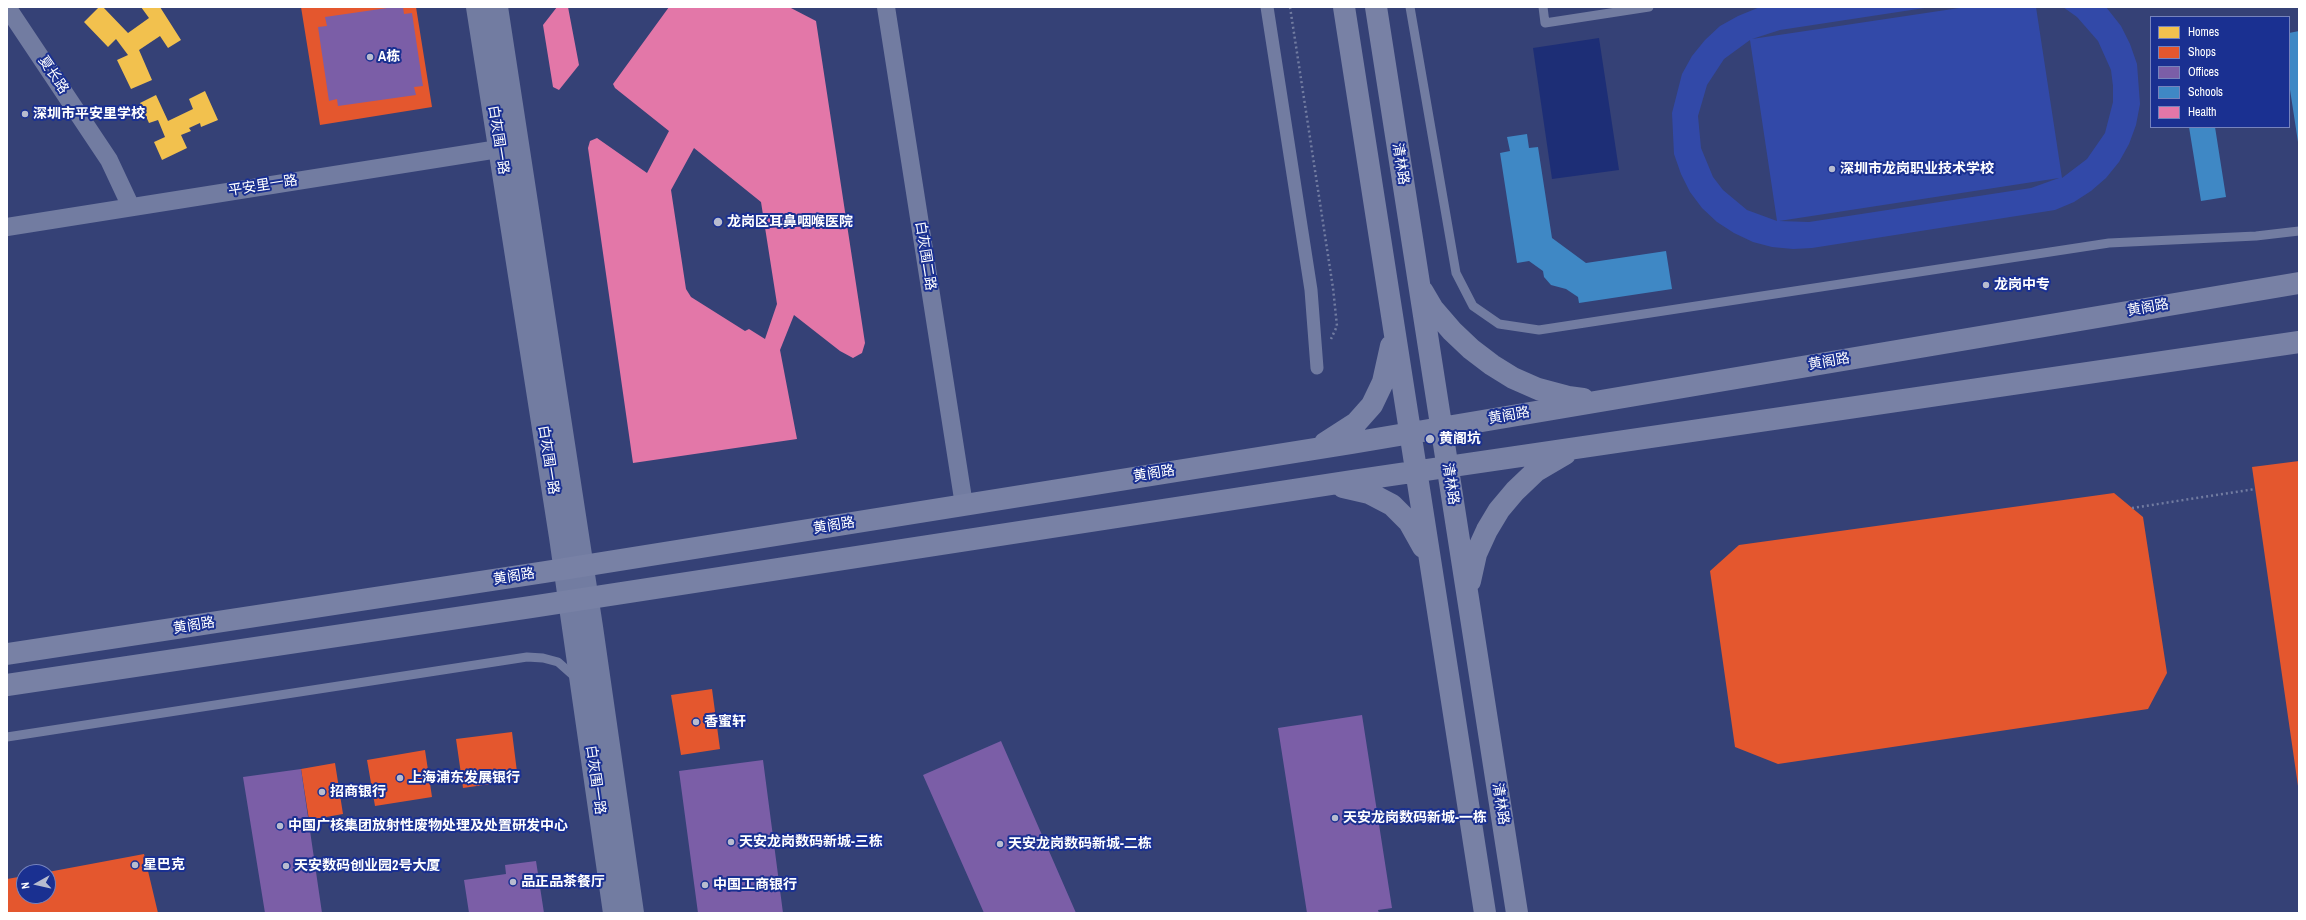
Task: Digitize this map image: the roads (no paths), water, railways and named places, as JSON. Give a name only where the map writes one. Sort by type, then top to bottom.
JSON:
[{"type":"main road","points":[[1344,7],[1485,913]]},
{"type":"main road","name":"清林路","points":[[1376,7],[1517,913]]},
{"type":"main road","points":[[1364,135],[1395,131]]},
{"type":"main road","name":"黄阁路","points":[[7,654],[574,568],[1441,428],[2299,283]]},
{"type":"main road","points":[[1419,284],[1433,309],[1452,331],[1471,349],[1492,365],[1513,378],[1538,389],[1568,397],[1600,401]]},
{"type":"main road","points":[[1311,449],[1334,439],[1356,423],[1372,405],[1383,382],[1391,354],[1393,324]]},
{"type":"main road","points":[[7,685],[578,600],[1317,486],[2299,342]]},
{"type":"main road","points":[[1469,600],[1470,578],[1476,554],[1487,530],[1499,510],[1515,491],[1536,471],[1558,457],[1581,447]]},
{"type":"main road","points":[[1317,486],[1346,488],[1369,493],[1392,505],[1409,522],[1422,543],[1432,572]]},
{"type":"street","name":"夏长路","points":[[7,7],[109,160],[131,207]]},
{"type":"street","name":"白灰围一路","points":[[477,7],[508,147],[578,600],[633,913]]},
{"type":"street","name":"白灰围一路","points":[[497,7],[508,147]]},
{"type":"street","name":"白灰围二路","points":[[886,7],[964,505]]},
{"type":"street","points":[[1267,7],[1311,290],[1317,368]]},
{"type":"street","name":"平安里一路","points":[[7,227],[508,147]]},
{"type":"street","name":"白灰围一路","points":[[578,600],[581,686],[614,913]]},
{"type":"lane","points":[[1410,7],[1456,273],[1473,306],[1498,324],[1539,330],[2109,243],[2256,236],[2299,231]]},
{"type":"lane","points":[[1543,7],[1545,23],[1649,7]]},
{"type":"lane","points":[[7,737],[527,657],[543,658],[558,662],[570,671],[581,686]]},
{"type":"place","name":"A栋","points":[[370,57]]},
{"type":"place","name":"深圳市平安里学校","points":[[25,114]]},
{"type":"place","name":"深圳市龙岗职业技术学校","points":[[1832,169]]},
{"type":"place","name":"龙岗区耳鼻咽喉医院","points":[[718,222]]},
{"type":"place","name":"龙岗中专","points":[[1986,285]]},
{"type":"place","name":"黄阁坑","points":[[1430,439]]},
{"type":"place","name":"香蜜轩","points":[[696,722]]},
{"type":"place","name":"上海浦东发展银行","points":[[400,778]]},
{"type":"place","name":"招商银行","points":[[322,792]]},
{"type":"place","name":"天安龙岗数码新城-一栋","points":[[1335,818]]},
{"type":"place","name":"中国广核集团放射性废物处理及处置研发中心","points":[[280,826]]},
{"type":"place","name":"天安龙岗数码新城-三栋","points":[[731,842]]},
{"type":"place","name":"天安龙岗数码新城-二栋","points":[[1000,844]]},
{"type":"place","name":"星巴克","points":[[135,865]]},
{"type":"place","name":"天安数码创业园2号大厦","points":[[286,866]]},
{"type":"place","name":"品正品茶餐厅","points":[[513,882]]},
{"type":"place","name":"中国工商银行","points":[[705,885]]}]
